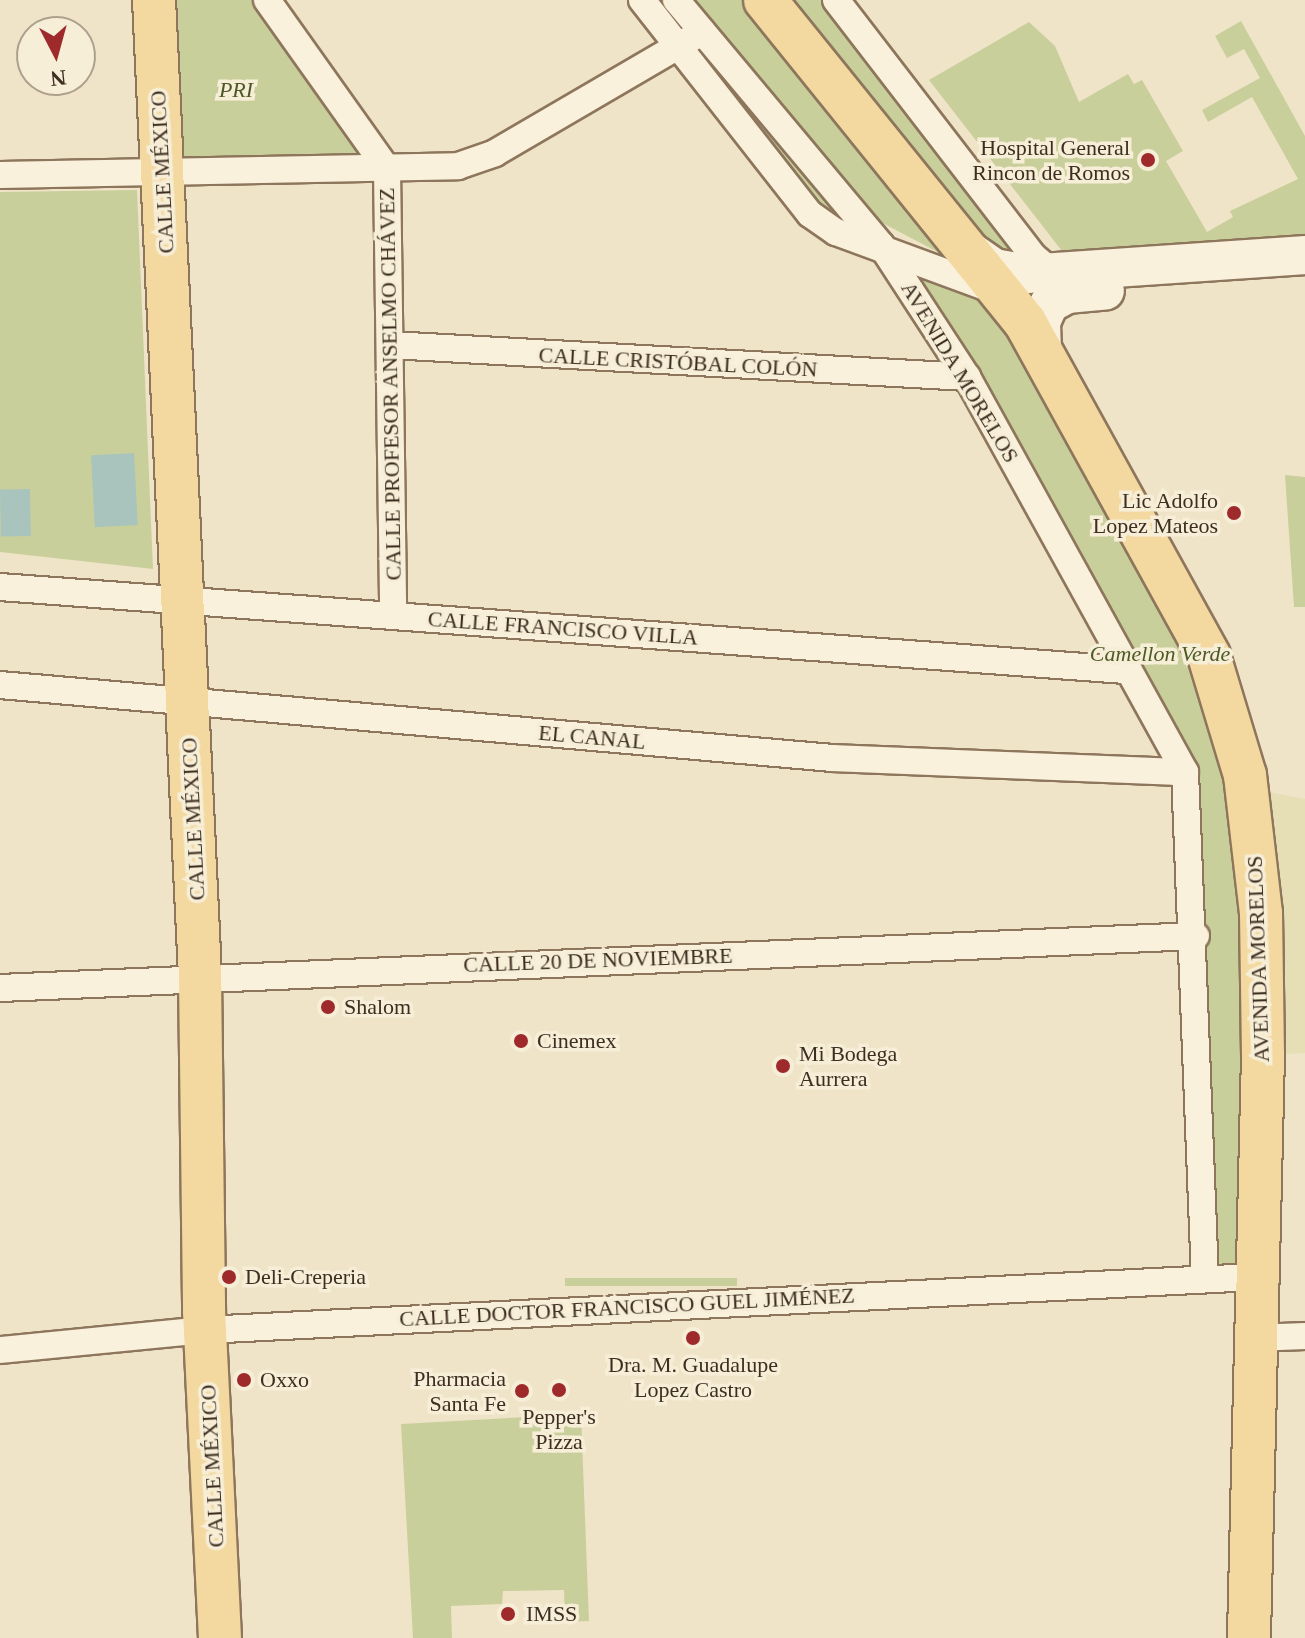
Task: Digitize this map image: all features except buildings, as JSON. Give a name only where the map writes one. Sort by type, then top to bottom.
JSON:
[{"type":"main road","name":"CALLE MÉXICO","points":[[154,0],[200,975],[204,1330],[220,1638]]},
{"type":"main road","name":"AVENIDA MORELOS","points":[[765,0],[985,272],[1042,352],[1209,656],[1245,775],[1261,929],[1249,1638]]},
{"type":"main road","points":[[985,272],[994,268],[1061,284],[1305,255]]},
{"type":"main road","points":[[985,272],[1061,284],[1305,276]]},
{"type":"main road","points":[[1042,352],[1041,322],[1061,284]]},
{"type":"street","name":"CALLE PROFESOR ANSELMO CHÁVEZ","points":[[267,0],[387,169],[393,615]]},
{"type":"street","name":"AVENIDA MORELOS","points":[[642,0],[691,39],[881,245],[967,377],[1185,772],[1196,936],[1205,1278]]},
{"type":"street","name":"AVENIDA MORELOS","points":[[676,0],[691,39]]},
{"type":"street","points":[[836,0],[1033,256],[1061,284]]},
{"type":"street","points":[[0,175],[162,168],[431,170],[495,153],[691,39]]},
{"type":"street","name":"AVENIDA MORELOS","points":[[881,245],[985,272]]},
{"type":"street","name":"CALLE CRISTÓBAL COLÓN","points":[[390,345],[967,377]]},
{"type":"street","name":"CALLE FRANCISCO VILLA","points":[[0,587],[1126,670]]},
{"type":"street","name":"EL CANAL","points":[[0,685],[848,759],[1185,772]]},
{"type":"street","name":"CALLE 20 DE NOVIEMBRE","points":[[0,988],[200,975],[1196,936]]},
{"type":"street","name":"CALLE DOCTOR FRANCISCO GUEL JIMÉNEZ","points":[[0,1350],[204,1330],[1255,1277]]},
{"type":"street","points":[[1254,1338],[1305,1336]]},
{"type":"shaded area","points":[[1247,788],[1305,799],[1305,1053],[1263,1055]]},
{"type":"green space","name":"PRI","points":[[154,0],[267,0],[387,169],[162,168]]},
{"type":"green space","points":[[643,0],[673,0],[871,237],[811,207]]},
{"type":"green space","points":[[685,0],[751,0],[991,280],[852,207]]},
{"type":"green space","points":[[795,0],[827,0],[1033,256],[996,259]]},
{"type":"green space","points":[[1241,21],[1305,136],[1305,240],[1069,260],[929,80],[1029,22],[1055,46],[1079,102],[1128,74],[1134,84],[1142,80],[1183,151],[1166,161],[1207,232],[1233,217],[1230,211],[1298,179],[1252,97],[1208,122],[1202,110],[1260,78],[1244,49],[1227,58],[1215,36]]},
{"type":"green space","points":[[137,190],[153,569],[0,552],[0,192]]},
{"type":"green space","name":"Camellon Verde","points":[[909,276],[976,297],[1000,323],[1132,507],[1217,688],[1258,888],[1255,1277],[1193,1278],[1185,772]]},
{"type":"green space","points":[[1285,475],[1305,477],[1305,607],[1294,607]]},
{"type":"green space","points":[[565,1278],[737,1278],[737,1286],[565,1286]]},
{"type":"green space","points":[[581,1414],[589,1621],[565,1622],[564,1590],[503,1591],[502,1604],[451,1606],[452,1638],[413,1638],[401,1424]]},
{"type":"water","points":[[134,453],[138,525],[95,527],[91,455]]},
{"type":"water","points":[[30,489],[31,536],[1,537],[0,490]]},
{"type":"place","name":"Hospital General Rincon de Romos","points":[[1148,160]]},
{"type":"place","name":"Lic Adolfo Lopez Mateos","points":[[1234,513]]},
{"type":"place","name":"Shalom","points":[[328,1007]]},
{"type":"place","name":"Cinemex","points":[[521,1041]]},
{"type":"place","name":"Mi Bodega Aurrera","points":[[783,1066]]},
{"type":"place","name":"Deli-Creperia","points":[[229,1277]]},
{"type":"place","name":"Dra. M. Guadalupe Lopez Castro","points":[[693,1338]]},
{"type":"place","name":"Oxxo","points":[[244,1380]]},
{"type":"place","name":"Pepper's Pizza","points":[[559,1390]]},
{"type":"place","name":"Pharmacia Santa Fe","points":[[522,1391]]},
{"type":"place","name":"IMSS","points":[[508,1614]]}]
